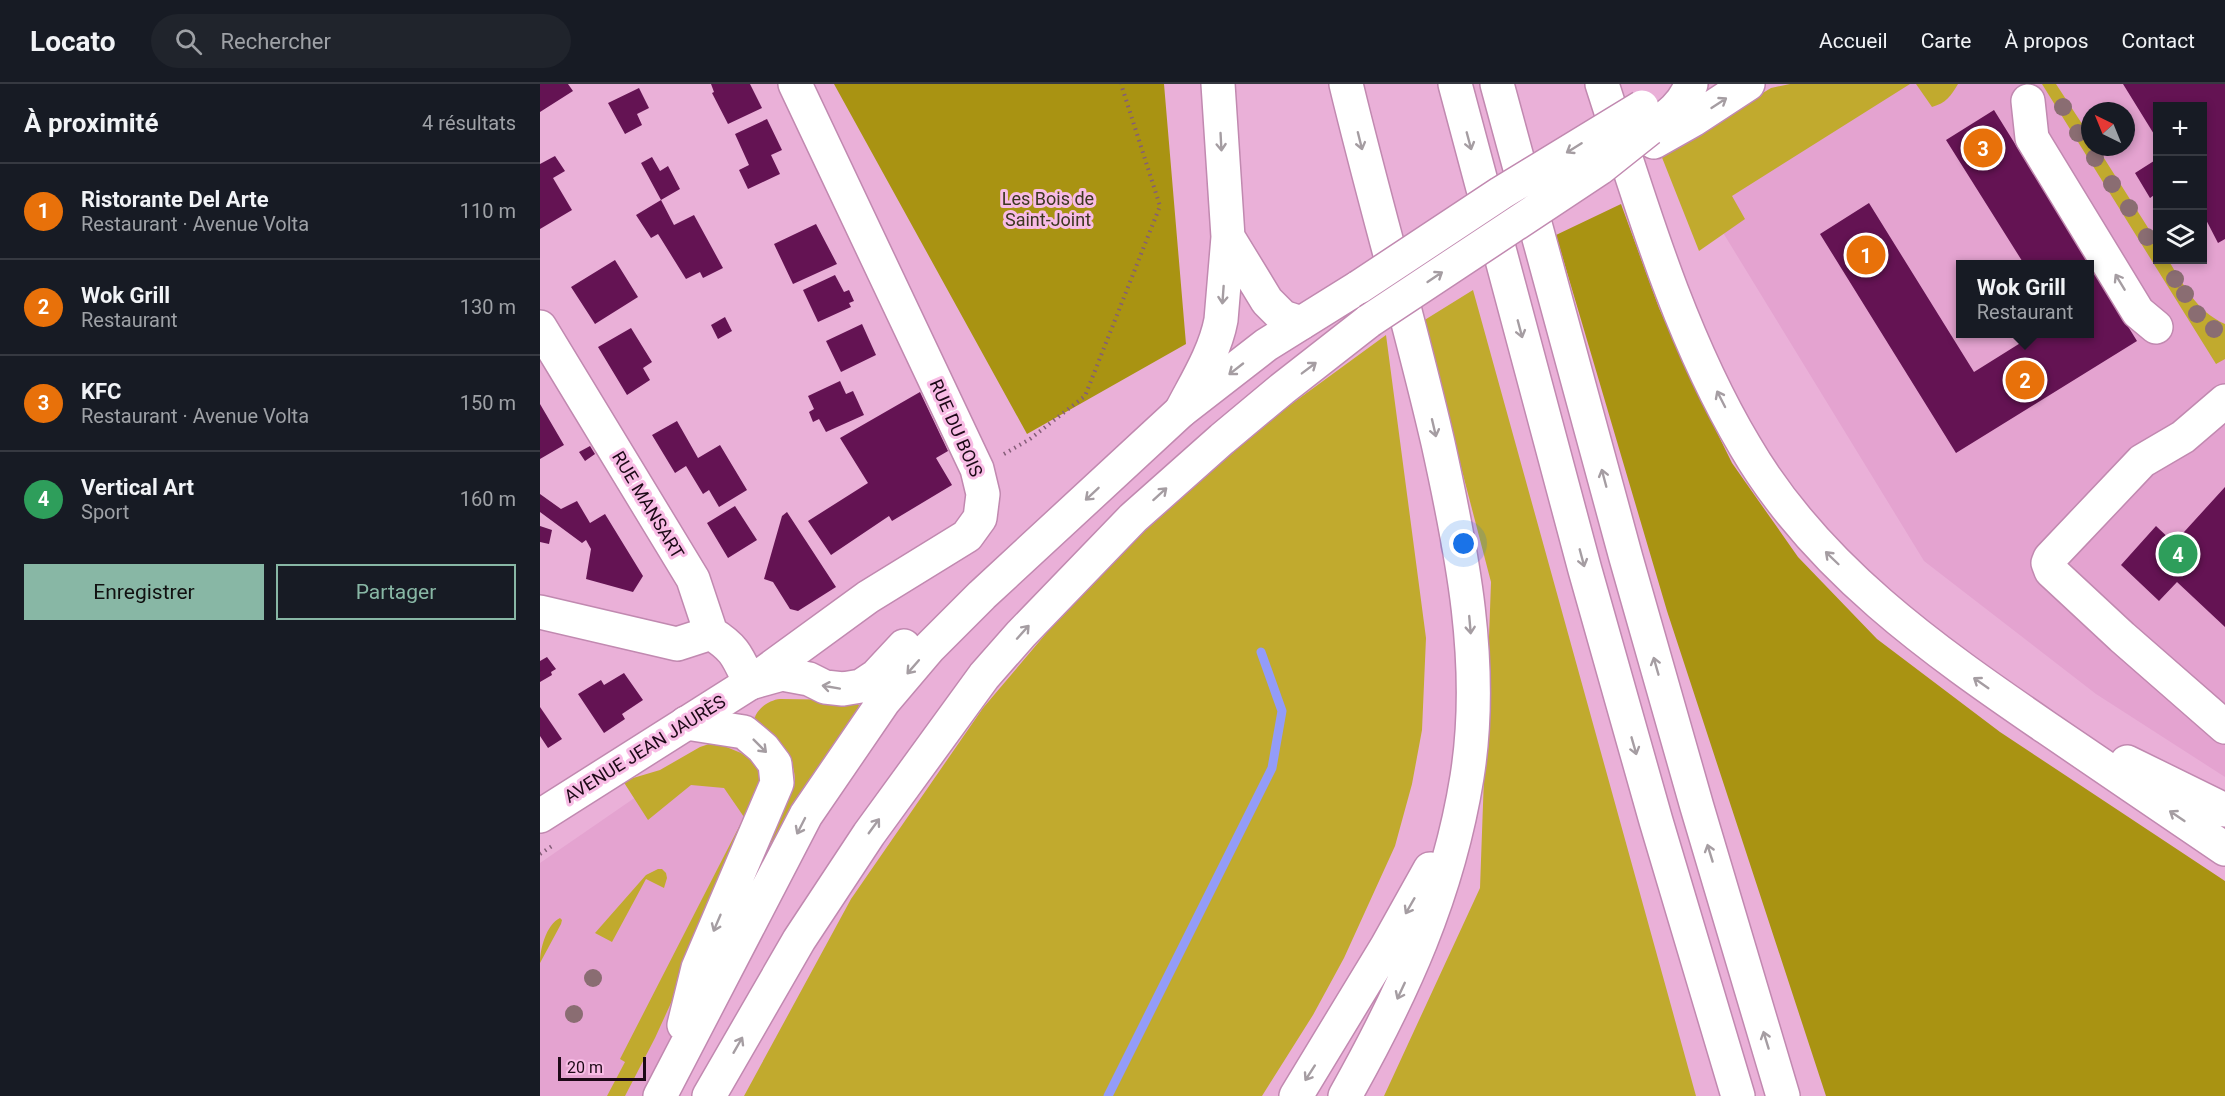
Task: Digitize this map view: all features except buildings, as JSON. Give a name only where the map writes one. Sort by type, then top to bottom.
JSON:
[{"type":"main road","name":"RUE DU BOIS","points":[[750,682],[868,597],[967,536],[980,518],[983,494],[977,469],[795,84]]},
{"type":"main road","points":[[1181,411],[1219,333],[1228,237],[1218,84]]},
{"type":"main road","points":[[1345,1096],[1397,998],[1423,937],[1446,873],[1467,775],[1474,669],[1463,567],[1421,370],[1375,204],[1347,84]]},
{"type":"main road","points":[[1455,84],[1582,559],[1656,822],[1738,1096]]},
{"type":"main road","points":[[1497,84],[1629,570],[1700,819],[1783,1096]]},
{"type":"main road","points":[[1602,84],[1643,208],[1688,330],[1745,447],[1779,496],[1822,548],[1914,633],[2015,706],[2225,849]]},
{"type":"main road","points":[[709,1096],[799,940],[868,834],[984,676],[1021,634],[1133,518],[1230,432],[1369,321],[1600,168],[1648,126],[1678,84]]},
{"type":"main road","points":[[666,1086],[806,815],[884,701],[929,648],[982,595],[1181,411],[1266,345],[1501,194],[1648,126],[1677,109],[1691,84]]},
{"type":"main road","points":[[1648,126],[1693,120],[1748,84]]},
{"type":"main road","points":[[2028,101],[2032,138],[2138,312],[2156,327]]},
{"type":"main road","points":[[1228,237],[1267,301],[1283,317],[1344,342]]},
{"type":"main road","name":"RUE MANSART","points":[[540,327],[693,579],[711,633]]},
{"type":"main road","points":[[2225,401],[2183,437],[2142,461],[2049,558],[2048,563],[2051,571],[2122,637],[2225,727]]},
{"type":"main road","points":[[540,612],[677,644],[711,633],[729,644],[750,682],[782,674],[809,679],[825,687],[843,689],[861,686],[876,676],[920,628],[982,595]]},
{"type":"main road","name":"AVENUE JEAN JAURÈS","points":[[540,816],[750,682]]},
{"type":"main road","points":[[2015,706],[2225,810]]},
{"type":"main road","points":[[666,1086],[698,968],[777,783],[775,764],[763,748],[744,732],[686,723]]},
{"type":"main road","points":[[1296,1096],[1388,946],[1421,887],[1453,815],[1467,775]]},
{"type":"path","points":[[977,469],[1030,439],[1084,396],[1160,206],[1121,84]]},
{"type":"shaded area","points":[[1790,84],[1910,84],[1732,196],[1745,219],[1699,251],[1661,155],[1771,88]]},
{"type":"shaded area","points":[[1794,84],[2225,84],[2225,777],[2096,694],[1924,561],[1681,164]]},
{"type":"shaded area","points":[[1916,84],[1958,84],[1948,98],[1932,107]]},
{"type":"shaded area","points":[[2042,84],[2056,84],[2081,122],[2081,147]]},
{"type":"shaded area","points":[[2087,156],[2103,156],[2153,236],[2153,263]]},
{"type":"shaded area","points":[[2154,264],[2171,264],[2199,305],[2215,319],[2225,324],[2225,359],[2216,364]]},
{"type":"shaded area","points":[[1473,290],[1696,1096],[1384,1096],[1480,888],[1491,582],[1423,321]]},
{"type":"shaded area","points":[[1386,335],[1426,638],[1422,730],[1412,784],[1395,846],[1344,958],[1313,1015],[1262,1096],[744,1096],[851,899],[983,708],[1060,617],[1171,501],[1241,441]]},
{"type":"shaded area","points":[[780,699],[854,700],[859,705],[858,710],[766,851],[762,849],[795,780],[794,770],[787,753],[754,721],[757,713],[764,706]]},
{"type":"shaded area","points":[[774,702],[857,706],[764,852],[643,1096],[540,1096],[540,863]]},
{"type":"shaded area","points":[[709,744],[724,746],[741,753],[757,768],[761,780],[745,841],[655,1038],[625,1096],[607,1096],[625,1062],[620,1059],[744,817],[724,788],[691,785],[648,820],[623,781],[660,770]]},
{"type":"shaded area","points":[[658,869],[666,873],[664,888],[646,879],[612,942],[595,933],[646,875]]},
{"type":"shaded area","points":[[560,918],[561,924],[540,963],[541,951],[548,932],[555,921]]},
{"type":"green space","name":"Les Bois de Saint-Joint","points":[[834,84],[1164,84],[1186,344],[1027,434]]},
{"type":"green space","points":[[1621,204],[1659,308],[1732,463],[1798,557],[1877,639],[2000,732],[2225,881],[2225,1096],[1826,1096],[1667,611],[1556,235]]},
{"type":"waterway","points":[[1108,1096],[1272,768],[1282,711],[1261,652]]},
{"type":"place","name":"KFC","points":[[1983,148]]},
{"type":"place","name":"Ristorante Del Arte","points":[[1866,255]]},
{"type":"place","name":"Wok Grill","points":[[2025,380]]},
{"type":"place","name":"Vertical Art","points":[[2178,554]]}]
